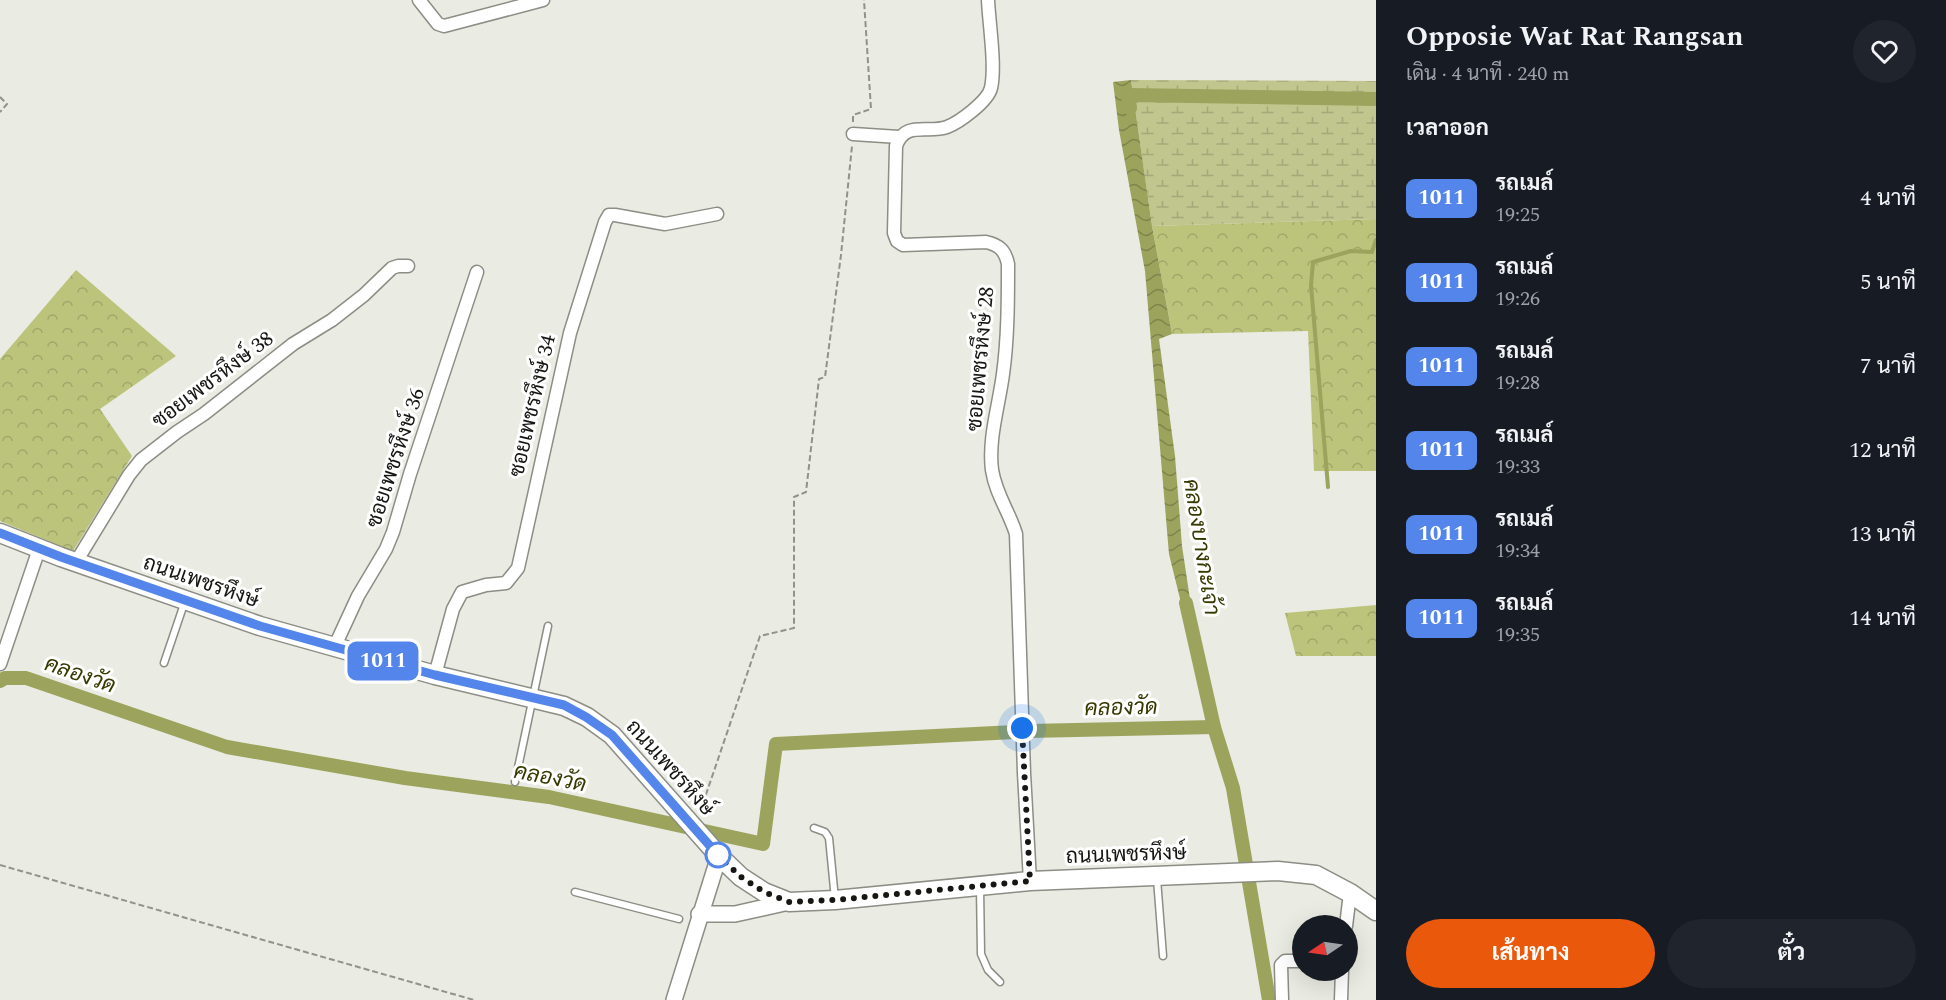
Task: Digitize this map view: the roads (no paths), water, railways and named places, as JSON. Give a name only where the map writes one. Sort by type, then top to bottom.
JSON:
[{"type":"main road","name":"ถนนเพชรหึงษ์","points":[[0,533],[185,600],[334,648],[435,675],[564,705],[612,735],[718,855],[741,877],[764,892],[789,902],[835,900],[1030,881],[1278,871],[1316,875],[1350,893],[1376,911]]},
{"type":"street","points":[[419,0],[438,24],[444,26],[543,0]]},
{"type":"street","points":[[853,134],[899,137],[911,130],[949,127],[985,101],[989,94],[992,75],[988,0]]},
{"type":"street","name":"ซอยเพชรหึงษ์ 28","points":[[899,137],[896,146],[894,233],[897,241],[903,246],[986,242],[1001,248],[1008,264],[1003,373],[993,436],[992,467],[995,488],[1012,519],[1016,534],[1022,739],[1030,881]]},
{"type":"street","name":"ซอยเพชรหึงษ์ 34","points":[[435,675],[453,609],[462,592],[486,585],[506,583],[518,568],[570,333],[609,215],[665,224],[717,214]]},
{"type":"street","name":"ซอยเพชรหึงษ์ 38","points":[[76,562],[129,475],[141,460],[293,344],[332,320],[364,295],[392,268],[408,266]]},
{"type":"street","name":"ซอยเพชรหึงษ์ 36","points":[[334,648],[358,596],[386,549],[393,532],[477,272]]},
{"type":"street","points":[[0,664],[39,549]]},
{"type":"street","points":[[674,1000],[694,920],[718,855]]},
{"type":"street","points":[[1347,915],[1350,893]]},
{"type":"street","points":[[694,920],[789,902]]},
{"type":"street","points":[[1282,1000],[1281,965],[1292,962]]},
{"type":"street","points":[[1341,1000],[1342,981]]},
{"type":"lane","points":[[164,663],[185,600]]},
{"type":"lane","points":[[515,782],[531,697],[548,626]]},
{"type":"lane","points":[[814,828],[825,832],[829,838],[835,900]]},
{"type":"lane","points":[[1156,877],[1163,956]]},
{"type":"lane","points":[[980,887],[981,954],[988,970],[1000,982]]},
{"type":"lane","points":[[575,892],[679,919]]},
{"type":"water","points":[[1131,80],[1152,226],[1172,334],[1159,339],[1175,456],[1182,546],[1193,619],[1185,619],[1169,554],[1145,271],[1119,130],[1113,82]]},
{"type":"waterway","points":[[1130,108],[1128,95],[1376,99]]},
{"type":"waterway","points":[[1328,487],[1311,285],[1313,262],[1351,251],[1372,252],[1376,240]]},
{"type":"waterway","name":"คลองบางกะเจ้า","points":[[1186,603],[1214,727],[1233,788],[1269,1000]]},
{"type":"waterway","name":"คลองวัด","points":[[0,681],[5,678],[26,678],[227,747],[405,778],[549,797],[763,844],[776,744],[1015,732]]},
{"type":"waterway","name":"คลองวัด","points":[[1029,731],[1214,727]]}]
